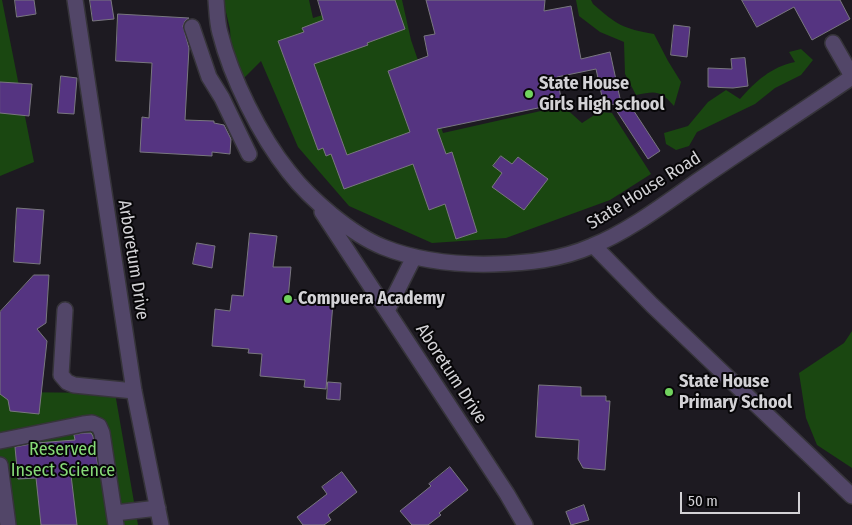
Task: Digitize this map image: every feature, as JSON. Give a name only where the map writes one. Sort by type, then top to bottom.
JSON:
[{"type":"street","name":"Arboretum Drive","points":[[74,0],[134,391],[161,525]]},
{"type":"street","name":"State House Road","points":[[216,0],[220,32],[229,62],[256,120],[289,172],[310,195],[352,230],[382,246],[414,257],[445,263],[523,263],[554,259],[594,246],[638,221],[852,76]]},
{"type":"street","points":[[192,27],[209,77],[222,98],[249,154]]},
{"type":"street","points":[[833,42],[852,76]]},
{"type":"street","points":[[214,86],[238,81]]},
{"type":"street","name":"Aboretum Drive","points":[[310,195],[526,525]]},
{"type":"street","points":[[594,246],[652,305],[852,496]]},
{"type":"street","points":[[387,311],[414,257]]},
{"type":"street","points":[[65,310],[61,375],[67,382],[74,385],[134,391]]},
{"type":"street","points":[[0,441],[92,423],[99,426],[102,433],[116,519],[158,508]]},
{"type":"street","points":[[0,465],[8,525]]},
{"type":"green space","points":[[0,0],[2,0],[34,162],[0,176]]},
{"type":"green space","points":[[223,0],[309,0],[313,18],[371,0],[402,0],[411,40],[443,133],[563,106],[582,123],[599,112],[612,113],[651,174],[610,200],[506,238],[432,243],[349,206],[298,147],[261,61],[244,78],[231,48],[230,29]]},
{"type":"green space","points":[[576,0],[591,0],[601,11],[620,25],[654,34],[681,82],[674,106],[661,94],[648,93],[636,95],[625,74],[624,42],[600,32],[579,16]]},
{"type":"green space","points":[[801,49],[813,60],[801,75],[775,88],[755,104],[697,132],[689,146],[676,150],[666,144],[664,133],[688,126],[708,102],[726,90],[740,99],[752,86],[771,71],[795,62],[789,52]]},
{"type":"green space","points":[[852,331],[852,468],[817,445],[806,418],[799,373],[844,343]]},
{"type":"green space","name":"Reserved Insect Science","points":[[0,392],[115,393],[138,525],[0,525]]},
{"type":"building","points":[[15,0],[34,0],[36,14],[17,17]]},
{"type":"building","points":[[90,0],[111,0],[114,19],[93,21]]},
{"type":"building","points":[[318,0],[395,0],[405,29],[367,43],[368,45],[314,64],[347,155],[410,132],[388,71],[428,56],[424,36],[435,34],[426,0],[545,0],[544,11],[571,6],[581,59],[610,52],[621,103],[604,106],[596,69],[557,77],[562,103],[437,129],[446,154],[452,152],[477,232],[456,239],[445,204],[429,210],[413,164],[344,189],[331,154],[326,156],[323,148],[318,150],[278,41],[304,32],[302,28],[323,20]]},
{"type":"building","points":[[742,0],[840,0],[850,19],[812,40],[794,7],[757,27]]},
{"type":"building","points":[[118,14],[189,18],[183,26],[189,48],[185,120],[214,121],[214,123],[224,125],[231,139],[230,154],[212,152],[212,156],[140,152],[142,117],[149,118],[152,63],[116,61]]},
{"type":"building","points":[[674,25],[690,27],[687,57],[671,55]]},
{"type":"building","points":[[745,58],[748,86],[733,88],[708,87],[708,68],[732,69],[731,59]]},
{"type":"building","points":[[61,76],[77,78],[74,114],[58,113]]},
{"type":"building","points":[[0,82],[32,84],[29,116],[0,113]]},
{"type":"building","points":[[628,102],[660,151],[648,159],[616,110]]},
{"type":"building","points":[[501,156],[512,164],[518,157],[548,179],[524,210],[492,187],[502,173],[493,166]]},
{"type":"building","points":[[17,208],[44,210],[40,264],[14,262]]},
{"type":"building","points":[[250,233],[277,236],[273,267],[291,267],[288,299],[333,303],[326,389],[304,387],[305,380],[260,376],[262,354],[248,353],[249,349],[212,346],[215,309],[230,311],[232,295],[243,296]]},
{"type":"building","points":[[197,243],[215,246],[212,268],[193,264]]},
{"type":"building","points":[[34,275],[49,275],[46,323],[37,329],[47,341],[39,414],[10,411],[8,400],[0,394],[0,312]]},
{"type":"building","points":[[328,382],[341,383],[340,400],[327,399]]},
{"type":"building","points":[[539,385],[581,387],[581,396],[606,396],[606,401],[610,401],[605,470],[583,468],[578,459],[579,440],[536,437]]},
{"type":"building","points":[[91,433],[93,436],[99,472],[71,475],[77,525],[41,525],[36,478],[18,479],[15,447],[36,443],[75,440],[74,435]]},
{"type":"building","points":[[450,467],[468,490],[439,513],[441,515],[428,525],[412,525],[400,511],[431,486],[429,484]]},
{"type":"building","points":[[342,472],[357,492],[328,515],[331,520],[324,525],[303,525],[297,517],[327,494],[322,487]]},
{"type":"building","points":[[584,505],[589,520],[571,525],[566,512]]},
{"type":"place","name":"State House Girls High school","points":[[529,94]]},
{"type":"place","name":"Compuera Academy","points":[[288,299]]},
{"type":"place","name":"State House Primary School","points":[[669,392]]}]
